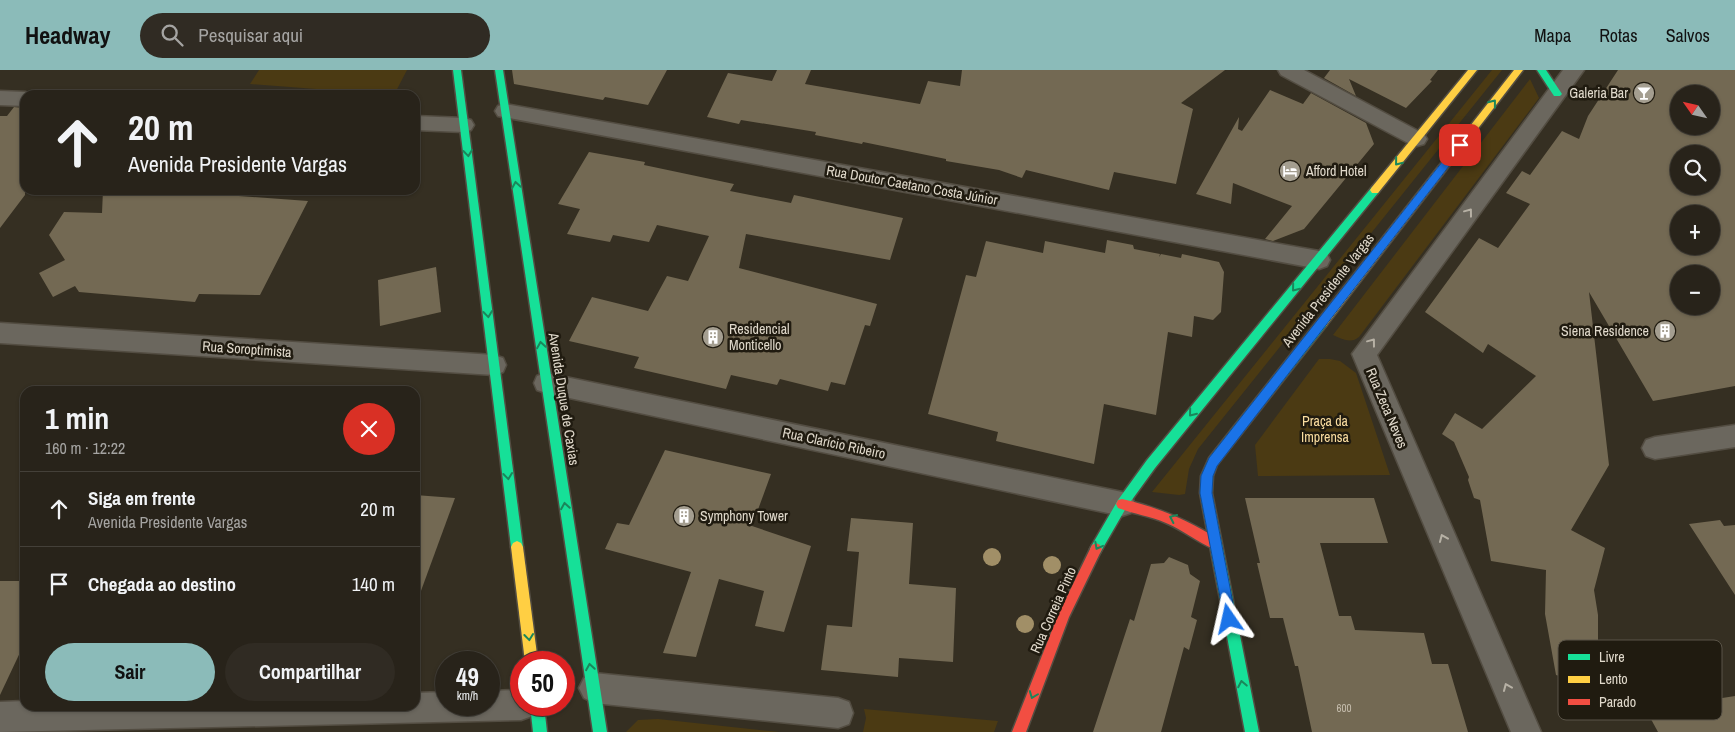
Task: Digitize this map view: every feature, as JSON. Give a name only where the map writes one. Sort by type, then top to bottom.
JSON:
[{"type":"main road","points":[[457,70],[531,651]]},
{"type":"main road","name":"Avenida Duque de Caxias","points":[[499,70],[600,732]]},
{"type":"main road","name":"Avenida Presidente Vargas","points":[[1122,504],[1157,456],[1474,70]]},
{"type":"main road","name":"Avenida Presidente Vargas","points":[[1252,732],[1214,543],[1206,493],[1207,476],[1213,462],[1519,70]]},
{"type":"main road","points":[[1541,70],[1556,94]]},
{"type":"main road","points":[[1122,504],[1145,508],[1167,515],[1192,527],[1214,543]]},
{"type":"main road","name":"Rua Correia Pinto","points":[[1019,732],[1068,610],[1097,549],[1122,504]]},
{"type":"main road","points":[[538,716],[540,732]]},
{"type":"street","points":[[1288,70],[1417,139]]},
{"type":"street","name":"Rua Zeca Neves","points":[[1526,732],[1364,354],[1574,70]]},
{"type":"street","points":[[0,98],[20,99]]},
{"type":"street","name":"Rua Doutor Caetano Costa Júnior","points":[[505,111],[1318,260]]},
{"type":"street","points":[[420,123],[464,125]]},
{"type":"street","name":"Rua Soroptimista","points":[[0,333],[494,365]]},
{"type":"street","name":"Rua Clarício Ribeiro","points":[[546,383],[1122,504]]},
{"type":"street","points":[[1655,448],[1735,436]]},
{"type":"street","points":[[594,688],[838,713]]},
{"type":"street","points":[[420,707],[510,705]]},
{"type":"street","points":[[0,717],[260,711]]},
{"type":"green space","points":[[259,70],[407,70],[397,90],[329,90],[250,84]]},
{"type":"green space","points":[[1492,70],[1502,70],[1198,449],[1189,469],[1185,494],[1152,492]]},
{"type":"green space","points":[[1530,79],[1539,98],[1359,337],[1350,340],[1333,335]]},
{"type":"green space","name":"Praça da Imprensa","points":[[1319,359],[1340,361],[1356,373],[1390,475],[1258,476],[1255,445]]},
{"type":"green space","points":[[864,709],[998,721],[994,732],[863,732],[866,718]]},
{"type":"green space","points":[[658,719],[779,732],[626,732],[638,720]]},
{"type":"building","points":[[512,70],[667,70],[648,105],[605,97],[603,100],[514,84]]},
{"type":"building","points":[[777,70],[811,70],[805,84],[920,104],[928,81],[960,86],[962,70],[1225,70],[1181,103],[1193,109],[1176,184],[1114,172],[1109,190],[1026,170],[1022,178],[999,170],[946,161],[946,159],[863,142],[862,144],[815,135],[816,132],[741,120],[739,124],[707,117],[728,73],[772,81]]},
{"type":"building","points":[[1330,70],[1438,70],[1430,80],[1432,81],[1406,108],[1349,79],[1356,96],[1324,78]]},
{"type":"building","points":[[1618,70],[1735,70],[1735,386],[1653,401],[1589,292],[1609,465],[1571,530],[1605,548],[1594,590],[1598,615],[1598,640],[1558,640],[1558,676],[1556,675],[1545,614],[1546,570],[1491,561],[1480,500],[1474,498],[1468,480],[1469,477],[1454,442],[1442,434],[1455,413],[1482,429],[1536,376],[1488,344],[1483,353],[1425,312],[1479,238],[1498,248],[1530,204],[1506,193],[1522,171],[1530,175],[1562,131],[1579,139],[1588,116]]},
{"type":"building","points":[[1270,90],[1303,104],[1311,93],[1366,123],[1374,144],[1304,229],[1273,241],[1265,239],[1292,206],[1233,183],[1231,204],[1196,194],[1239,117],[1238,129],[1242,131]]},
{"type":"building","points":[[14,107],[20,108],[20,195],[25,195],[0,228],[0,116],[7,116]]},
{"type":"building","points":[[589,152],[645,162],[644,165],[734,184],[730,191],[791,203],[794,195],[903,218],[890,260],[746,234],[739,268],[877,304],[870,326],[865,325],[845,385],[831,382],[828,391],[780,379],[777,385],[731,375],[726,389],[634,368],[639,357],[569,341],[592,297],[648,311],[667,276],[688,281],[709,236],[657,225],[649,242],[613,235],[610,242],[567,234],[580,209],[558,204]]},
{"type":"building","points":[[103,195],[225,195],[308,201],[260,295],[199,294],[195,302],[79,292],[75,286],[53,297],[39,273],[65,260],[49,235],[64,212],[102,213]]},
{"type":"building","points":[[1107,240],[1133,245],[1134,249],[1160,254],[1159,257],[1161,254],[1181,258],[1182,254],[1219,262],[1224,272],[1221,312],[1213,320],[1194,316],[1192,337],[1168,332],[1156,415],[1104,404],[1094,464],[996,441],[998,432],[928,414],[966,275],[976,277],[986,241],[1043,253],[1045,241],[1105,253]]},
{"type":"building","points":[[436,267],[441,312],[380,326],[378,280]]},
{"type":"building","name":"Symphony Tower","points":[[665,450],[771,474],[752,526],[811,546],[784,632],[755,626],[764,591],[719,579],[696,657],[663,653],[691,572],[605,549],[617,523],[629,525]]},
{"type":"building","points":[[420,495],[455,498],[420,594]]},
{"type":"building","points":[[1245,498],[1374,498],[1388,543],[1320,543],[1339,616],[1351,616],[1355,630],[1424,633],[1432,664],[1448,664],[1468,732],[1312,732],[1298,666],[1295,666],[1283,618],[1270,618],[1257,563],[1260,563]]},
{"type":"building","points":[[851,518],[913,523],[909,584],[956,588],[953,662],[899,658],[898,677],[821,670],[827,625],[852,627],[859,552],[847,551]]},
{"type":"building","points":[[1720,520],[1724,526],[1735,525],[1735,595],[1689,524]]},
{"type":"building","points":[[1169,557],[1188,565],[1190,574],[1200,581],[1191,617],[1197,620],[1189,650],[1184,647],[1161,732],[1093,732],[1130,619],[1134,621],[1151,564],[1164,563]]},
{"type":"building","points":[[0,581],[20,581],[20,653],[0,695]]},
{"type":"building","points":[[1735,696],[1735,732],[1658,732],[1651,720],[1722,720],[1722,698]]},
{"type":"traffic: fast","points":[[457,70],[517,547]]},
{"type":"traffic: fast","points":[[499,70],[600,732]]},
{"type":"traffic: fast","points":[[1541,70],[1557,94]]},
{"type":"traffic: fast","points":[[1096,549],[1122,504],[1151,464],[1375,190]]},
{"type":"traffic: fast","points":[[1252,732],[1206,493],[1207,476],[1213,462],[1322,323]]},
{"type":"traffic: fast","points":[[538,716],[540,732]]},
{"type":"traffic: slow","points":[[1375,190],[1473,70]]},
{"type":"traffic: slow","points":[[1322,323],[1519,70]]},
{"type":"traffic: slow","points":[[517,547],[531,651]]},
{"type":"traffic: jam","points":[[1122,504],[1147,510],[1170,519],[1214,543]]},
{"type":"traffic: jam","points":[[1019,732],[1064,615],[1096,549]]},
{"type":"place","name":"Galeria Bar","points":[[1644,93]]},
{"type":"place","name":"Afford Hotel","points":[[1290,171]]},
{"type":"place","name":"Siena Residence","points":[[1665,331]]},
{"type":"place","name":"Residencial Monticello","points":[[713,337]]},
{"type":"place","name":"Symphony Tower","points":[[684,516]]},
{"type":"route","points":[[1229,619],[1206,493],[1207,476],[1213,462],[1460,145]]}]
